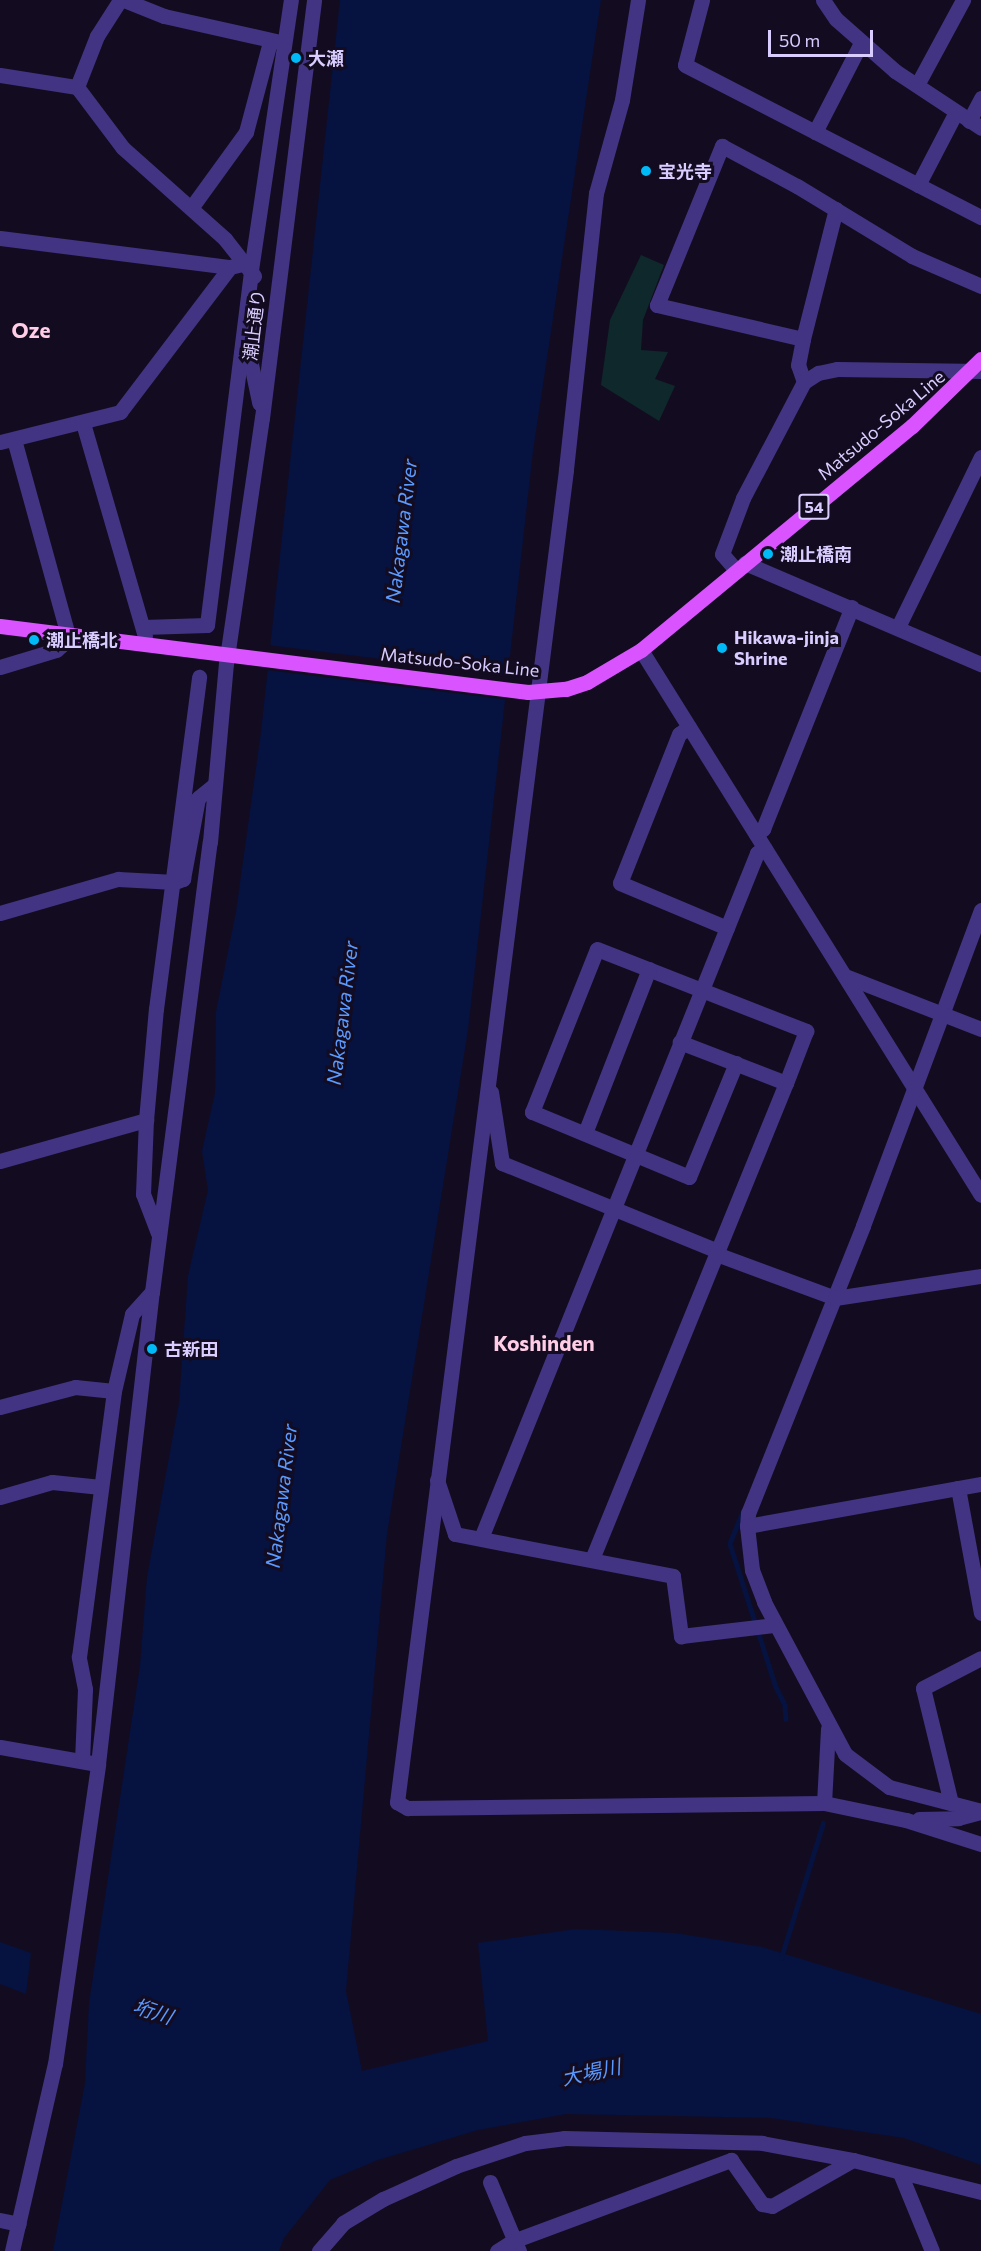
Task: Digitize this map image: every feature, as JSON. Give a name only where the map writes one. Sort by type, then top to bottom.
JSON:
[{"type":"main road","name":"Matsudo-Soka Line","points":[[0,626],[533,692],[587,682],[641,650],[912,426],[978,367]]},
{"type":"street","points":[[77,87],[97,36],[120,0]]},
{"type":"street","points":[[124,0],[164,16],[277,42]]},
{"type":"street","points":[[191,208],[246,132],[291,0]]},
{"type":"street","name":"潮止通り","points":[[12,2251],[20,2224],[59,2043],[98,1764],[152,1292],[214,785],[227,654],[262,418],[314,0]]},
{"type":"street","points":[[638,0],[622,100],[596,193],[533,692],[488,1083],[436,1477],[397,1802],[401,1805],[824,1803],[906,1820],[981,1844]]},
{"type":"street","points":[[702,0],[685,65],[981,217]]},
{"type":"street","points":[[823,0],[836,19],[861,43],[917,85],[975,124],[981,98]]},
{"type":"street","points":[[917,85],[963,0]]},
{"type":"street","points":[[143,627],[207,625],[277,42]]},
{"type":"street","points":[[815,132],[861,43]]},
{"type":"street","points":[[0,75],[77,87],[123,148],[191,208],[249,266],[256,280],[251,364],[262,418]]},
{"type":"street","points":[[918,185],[956,112]]},
{"type":"street","points":[[803,339],[657,305],[722,146],[836,209],[912,256],[981,286]]},
{"type":"street","points":[[804,382],[798,366],[836,209]]},
{"type":"street","points":[[0,238],[230,267],[249,266]]},
{"type":"street","points":[[0,666],[56,650],[67,644],[69,634],[7,441],[120,412],[230,267]]},
{"type":"street","points":[[978,367],[899,372],[837,369],[818,373],[804,382],[743,498],[722,554],[741,567],[852,607],[981,664]]},
{"type":"street","points":[[82,423],[148,644]]},
{"type":"street","points":[[898,627],[981,457]]},
{"type":"street","points":[[756,834],[766,823],[852,607]]},
{"type":"street","points":[[641,650],[981,1195]]},
{"type":"street","points":[[160,1236],[143,1194],[146,1120],[156,1009],[175,882],[200,677]]},
{"type":"street","points":[[689,727],[679,734],[620,883],[727,928]]},
{"type":"street","points":[[0,913],[118,879],[175,882],[183,879],[190,855],[198,798],[214,785]]},
{"type":"street","points":[[481,1538],[757,853],[765,848]]},
{"type":"street","points":[[981,910],[944,1015],[835,1298],[748,1513],[747,1526],[752,1570],[775,1625],[828,1728],[859,1768],[889,1787],[981,1811]]},
{"type":"street","points":[[592,1559],[718,1253],[806,1031],[597,949],[532,1112],[689,1177],[736,1063]]},
{"type":"street","points":[[585,1133],[649,969]]},
{"type":"street","points":[[845,976],[981,1029]]},
{"type":"street","points":[[680,1042],[786,1083]]},
{"type":"street","points":[[488,1083],[502,1163],[615,1208],[718,1253],[835,1298],[981,1276]]},
{"type":"street","points":[[0,1161],[146,1120]]},
{"type":"street","points":[[82,1761],[85,1689],[79,1657],[114,1391],[132,1314],[152,1292]]},
{"type":"street","points":[[0,1407],[75,1387],[114,1391]]},
{"type":"street","points":[[436,1477],[455,1534],[673,1576],[681,1636],[775,1625]]},
{"type":"street","points":[[0,1497],[52,1482],[100,1487]]},
{"type":"street","points":[[747,1526],[981,1484]]},
{"type":"street","points":[[958,1488],[981,1613]]},
{"type":"street","points":[[951,1803],[923,1688],[981,1658]]},
{"type":"street","points":[[824,1803],[828,1728]]},
{"type":"street","points":[[0,1747],[98,1764]]},
{"type":"street","points":[[906,1820],[958,1818],[981,1811]]},
{"type":"street","points":[[323,2248],[343,2223],[383,2199],[456,2166],[544,2140],[612,2138],[762,2143],[853,2160],[981,2192]]},
{"type":"street","points":[[497,2251],[516,2246],[731,2160],[762,2204],[772,2206],[853,2160]]},
{"type":"street","points":[[900,2173],[932,2251]]},
{"type":"street","points":[[490,2182],[516,2246]]},
{"type":"street","points":[[0,2220],[20,2224]]},
{"type":"green space","points":[[641,255],[664,265],[643,320],[641,350],[668,352],[655,379],[675,386],[659,421],[601,385],[610,320]]},
{"type":"water","points":[[340,0],[601,0],[533,451],[468,1030],[387,1534],[346,1991],[362,2071],[488,2041],[478,1943],[576,1929],[675,1933],[762,1947],[981,2014],[981,2165],[904,2138],[771,2118],[566,2114],[478,2130],[378,2160],[330,2180],[284,2238],[279,2251],[53,2251],[85,2083],[89,2003],[140,1666],[147,1577],[179,1403],[188,1276],[208,1190],[202,1151],[215,1093],[216,1012],[236,912],[261,732]]},
{"type":"water","points":[[0,1942],[31,1953],[26,1994],[0,1984]]},
{"type":"pier","points":[[267,645],[510,675],[507,700],[264,670]]},
{"type":"waterway","points":[[742,1514],[730,1544],[776,1687],[785,1705],[786,1719]]},
{"type":"waterway","points":[[781,1958],[823,1823]]},
{"type":"place","name":"大瀬","points":[[296,58]]},
{"type":"place","name":"宝光寺","points":[[646,171]]},
{"type":"place","name":"潮止橋南","points":[[768,554]]},
{"type":"place","name":"潮止橋北","points":[[34,640]]},
{"type":"place","name":"Hikawa-jinja Shrine","points":[[722,648]]},
{"type":"place","name":"古新田","points":[[152,1349]]},
{"type":"district","name":"Oze","points":[[31,330]]},
{"type":"district","name":"Koshinden","points":[[544,1343]]},
{"type":"water label","name":"Nakagawa River","points":[[401,531]]},
{"type":"water label","name":"Nakagawa River","points":[[342,1013]]},
{"type":"water label","name":"Nakagawa River","points":[[281,1496]]},
{"type":"water label","name":"垳川","points":[[153,2011]]},
{"type":"water label","name":"大場川","points":[[591,2072]]}]
